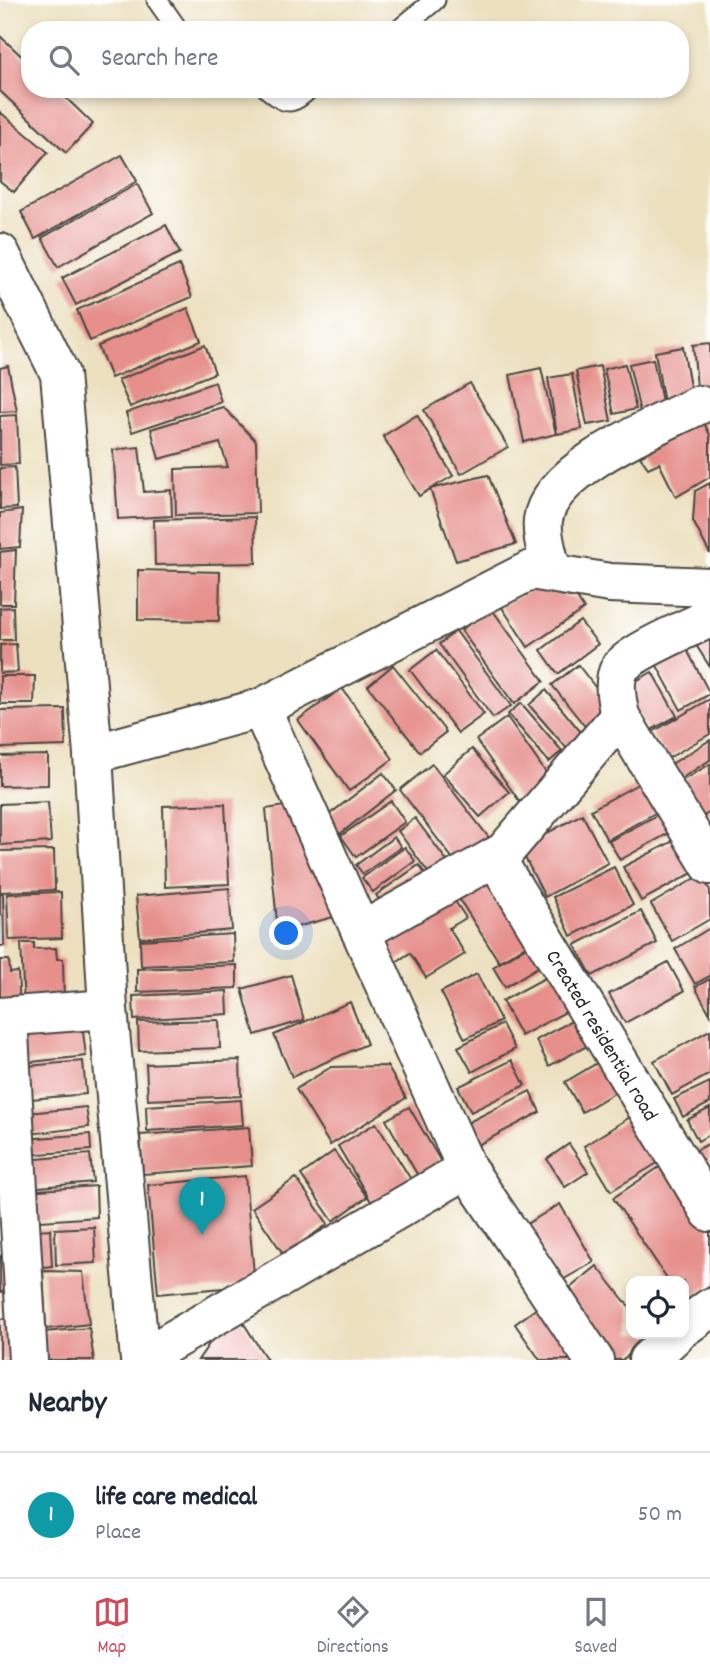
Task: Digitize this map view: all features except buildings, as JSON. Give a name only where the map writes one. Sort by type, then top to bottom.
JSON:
[{"type":"street","points":[[0,253],[60,374],[93,754],[108,1009],[141,1359],[467,1170]]},
{"type":"street","points":[[552,573],[543,521],[549,503],[564,483],[588,461],[699,405]]},
{"type":"street","points":[[93,754],[261,708],[531,570],[610,583],[710,586]]},
{"type":"street","points":[[710,618],[641,652],[620,668],[615,695],[621,716],[710,865]]},
{"type":"street","points":[[261,708],[467,1170],[594,1360]]},
{"type":"street","points":[[361,932],[504,852],[621,716]]},
{"type":"street","name":"Created residential road","points":[[495,857],[710,1212]]},
{"type":"street","points":[[28,1360],[4,1017],[108,1009]]},
{"type":"street","points":[[689,1323],[710,1308]]},
{"type":"street","points":[[649,1360],[671,1339]]},
{"type":"lane","points":[[157,0],[172,21]]},
{"type":"lane","points":[[410,21],[435,0]]},
{"type":"lane","points":[[280,98],[286,102],[298,98]]},
{"type":"place","name":"life care medical","points":[[202,1235]]}]
